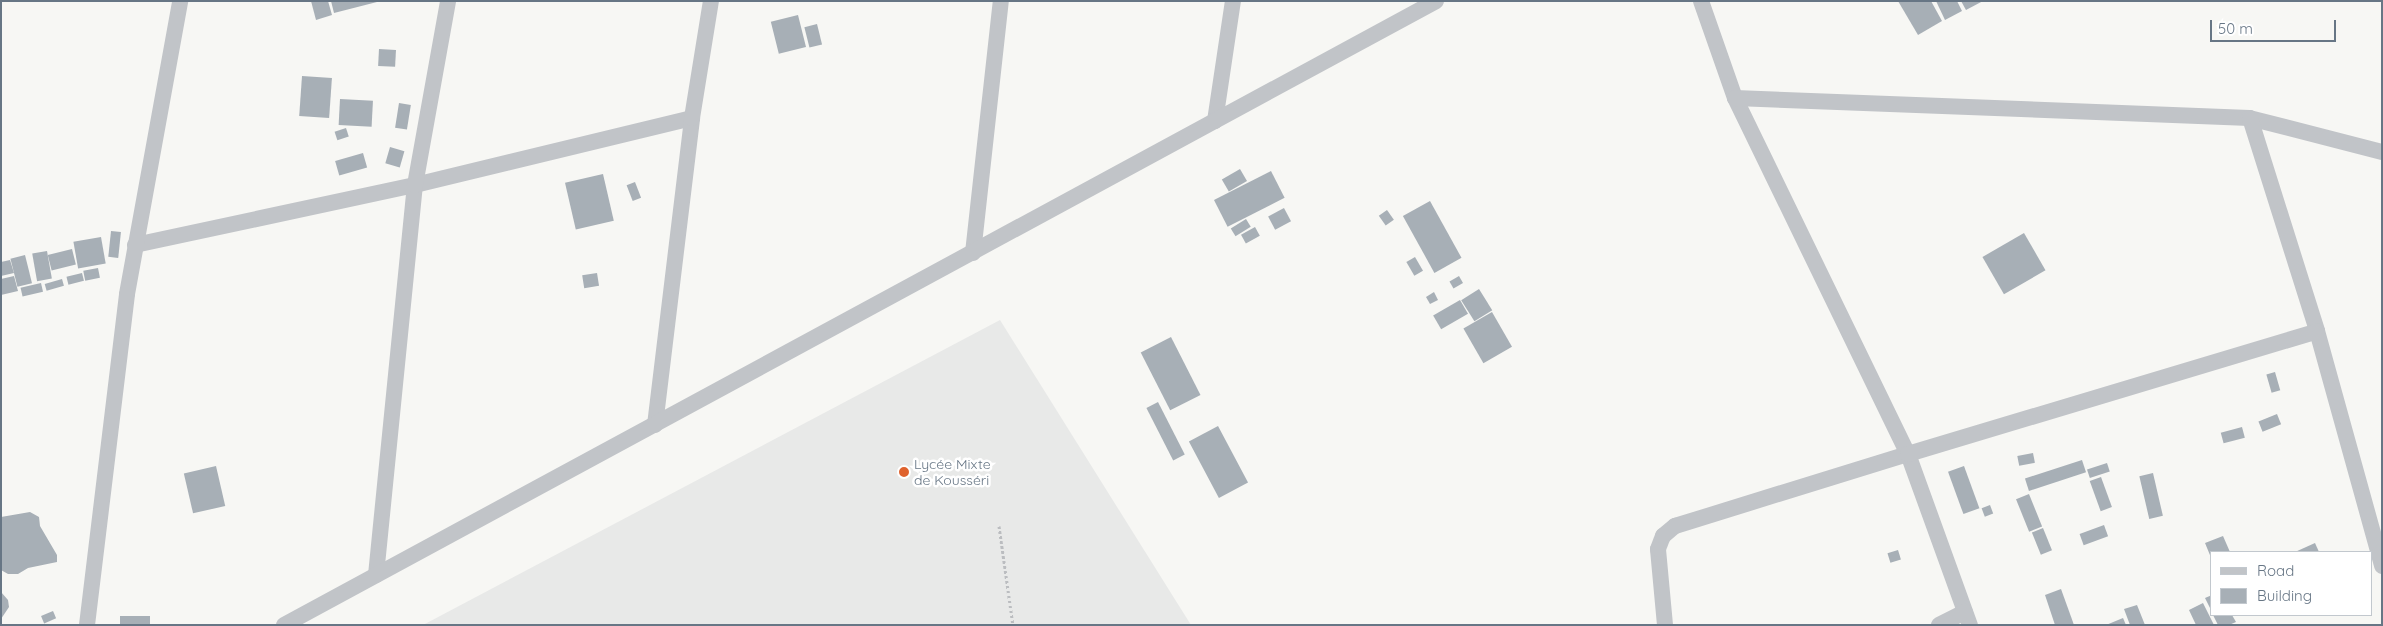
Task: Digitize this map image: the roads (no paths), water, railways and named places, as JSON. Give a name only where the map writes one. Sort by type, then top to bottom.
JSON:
[{"type":"street","points":[[87,625],[134,245],[180,1]]},
{"type":"street","points":[[376,575],[415,185],[448,1]]},
{"type":"street","points":[[655,425],[692,118],[711,1]]},
{"type":"street","points":[[973,253],[1001,1]]},
{"type":"street","points":[[1215,121],[1233,1]]},
{"type":"street","points":[[284,625],[1436,1]]},
{"type":"street","points":[[1701,1],[1735,98],[1908,454],[1968,618],[1939,625]]},
{"type":"street","points":[[1735,98],[2250,118],[2382,152]]},
{"type":"street","points":[[134,245],[415,185],[692,118]]},
{"type":"street","points":[[2250,118],[2317,331],[2382,566]]},
{"type":"street","points":[[1666,625],[1658,550],[1663,536],[1675,526],[2317,331]]},
{"type":"place","name":"Lycée Mixte de Kousséri","points":[[904,472]]}]
